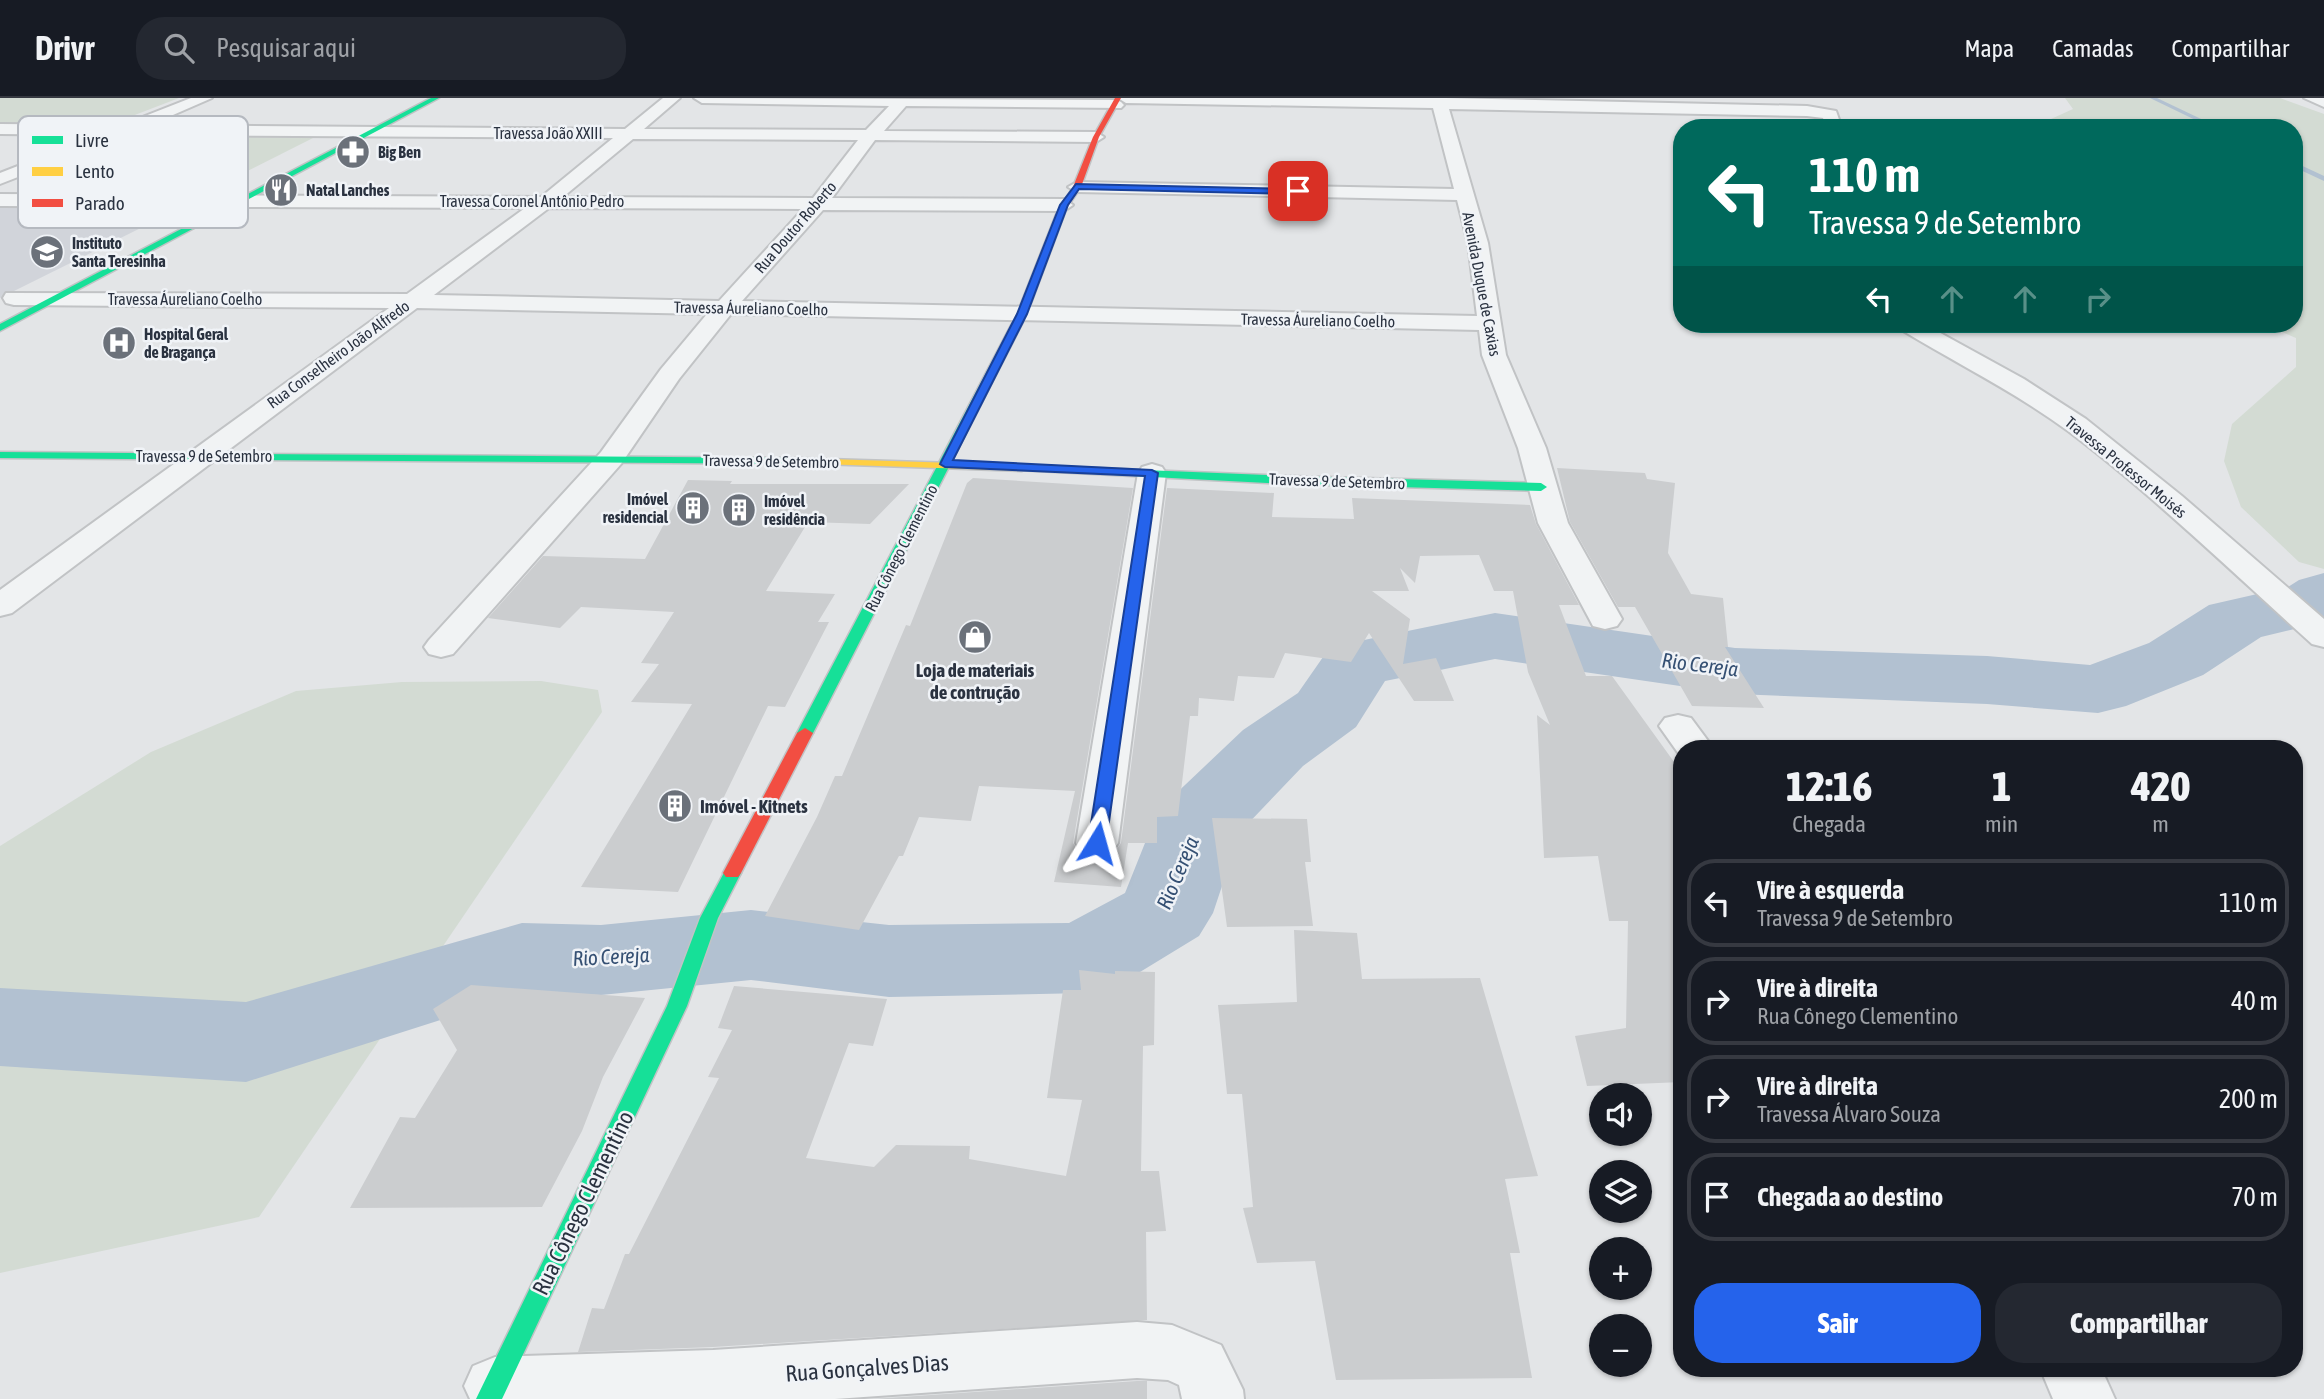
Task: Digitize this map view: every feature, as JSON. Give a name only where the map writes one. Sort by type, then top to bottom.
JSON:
[{"type":"street","points":[[157,116],[204,98]]},
{"type":"street","points":[[248,182],[415,98]]},
{"type":"street","points":[[248,197],[436,98]]},
{"type":"street","name":"Rua Conselheiro João Alfredo","points":[[0,606],[198,456],[547,201],[672,98]]},
{"type":"street","points":[[702,98],[1744,104],[1825,113],[1832,119]]},
{"type":"street","points":[[2312,98],[2324,102]]},
{"type":"street","name":"Rua Doutor Roberto","points":[[441,647],[611,458],[670,374],[725,307],[818,204],[871,135],[904,100]]},
{"type":"street","name":"Rua Cônego Clementino","points":[[492,1393],[677,1006],[709,918],[1022,314],[1064,205],[1076,187],[1096,137],[1120,100]]},
{"type":"street","name":"Avenida Duque de Caxias","points":[[1439,101],[1478,243],[1494,355],[1532,448],[1553,523],[1605,619]]},
{"type":"street","name":"Travessa João XXIII","points":[[0,129],[18,129]]},
{"type":"street","name":"Travessa João XXIII","points":[[248,131],[1096,137]]},
{"type":"street","points":[[0,180],[18,173]]},
{"type":"street","points":[[1076,187],[1464,195]]},
{"type":"street","name":"Travessa Coronel Antônio Pedro","points":[[0,200],[18,200]]},
{"type":"street","name":"Travessa Coronel Antônio Pedro","points":[[248,201],[1064,205]]},
{"type":"street","points":[[148,231],[154,228]]},
{"type":"street","points":[[0,328],[54,289],[183,228]]},
{"type":"street","name":"Travessa Áureliano Coelho","points":[[7,302],[54,289],[409,301],[1489,323]]},
{"type":"street","name":"Travessa Professor Moisés","points":[[1924,333],[2030,392],[2077,425],[2152,485],[2324,637]]},
{"type":"street","name":"Travessa 9 de Setembro","points":[[0,455],[611,458],[945,464],[1541,487]]},
{"type":"street","points":[[1097,843],[1152,473]]},
{"type":"street","name":"Rua Gonçalves Dias","points":[[492,1393],[1138,1349],[1172,1353],[1200,1365],[1212,1390],[1213,1399]]},
{"type":"street","points":[[2074,1377],[2084,1399]]},
{"type":"shaded area","points":[[0,98],[179,98],[132,116],[18,116],[18,127],[0,127]]},
{"type":"shaded area","points":[[2065,98],[2280,98],[2324,114],[2324,569],[2299,562],[2241,507],[2224,461],[2232,424],[2296,367],[2296,338],[2285,333],[2303,333],[2303,119],[2051,119],[2073,109]]},
{"type":"shaded area","points":[[248,137],[313,138],[248,171]]},
{"type":"shaded area","name":"Instituto Santa Teresinha","points":[[0,205],[18,205],[18,228],[141,228],[0,298]]},
{"type":"shaded area","points":[[541,681],[598,690],[602,712],[259,1217],[0,1273],[0,846],[151,752],[296,691],[402,682]]},
{"type":"building","points":[[1557,468],[1645,473],[1647,479],[1675,483],[1668,553],[1691,594],[1723,598],[1728,647],[1725,647],[1764,708],[1692,706],[1635,607],[1618,607],[1570,522]]},
{"type":"building","points":[[973,478],[1133,488],[1073,843],[1081,855],[1096,859],[1113,855],[1121,843],[1167,488],[1274,493],[1272,517],[1354,519],[1352,498],[1530,505],[1536,524],[1579,605],[1559,605],[1586,676],[1612,676],[1673,761],[1673,1082],[1589,1083],[1587,1086],[1575,1036],[1626,1028],[1628,921],[1609,921],[1598,856],[1544,858],[1537,715],[1550,725],[1528,672],[1513,591],[1494,591],[1479,555],[1420,556],[1415,583],[1400,568],[1409,591],[1372,591],[1410,619],[1403,664],[1436,658],[1454,701],[1414,701],[1369,633],[1351,662],[1285,653],[1274,678],[1238,676],[1234,701],[1199,698],[1198,716],[1190,716],[1178,816],[1157,817],[1157,843],[1128,843],[1121,887],[1054,882],[1075,791],[979,786],[971,821],[919,817],[903,856],[899,856],[859,930],[765,916],[817,817],[835,776],[842,776],[906,625],[910,626],[967,483]]},
{"type":"building","points":[[688,480],[732,481],[730,484],[909,484],[870,524],[808,522],[766,591],[835,594],[818,622],[829,622],[785,707],[768,706],[678,892],[581,887],[692,704],[631,702],[659,664],[641,663],[674,612],[581,607],[560,628],[488,618],[543,556],[645,559]]},
{"type":"building","points":[[1212,818],[1307,819],[1311,862],[1305,862],[1313,926],[1227,927]]},
{"type":"building","points":[[1294,930],[1357,933],[1362,979],[1480,978],[1538,1176],[1505,1179],[1520,1253],[1510,1253],[1532,1378],[1336,1380],[1315,1261],[1257,1263],[1243,1208],[1253,1207],[1242,1094],[1227,1094],[1218,1005],[1297,1002]]},
{"type":"building","points":[[1079,970],[1115,974],[1115,971],[1155,972],[1154,1045],[1143,1046],[1141,1171],[1159,1171],[1166,1231],[1146,1232],[1147,1320],[713,1347],[578,1352],[592,1308],[604,1309],[625,1254],[629,1254],[719,1078],[708,1077],[732,1030],[718,1028],[734,986],[887,999],[873,1046],[849,1043],[806,1158],[874,1167],[896,1145],[970,1146],[969,1159],[1066,1176],[1082,1100],[1047,1098],[1063,990],[1081,990]]},
{"type":"building","points":[[471,985],[645,998],[603,1077],[582,1131],[542,1207],[350,1208],[400,1117],[415,1118],[457,1050],[433,1009]]},
{"type":"building","points":[[1147,1381],[1147,1399],[873,1399]]},
{"type":"waterway","points":[[2153,98],[2198,119]]},
{"type":"waterway","points":[[2303,168],[2324,179]]},
{"type":"waterway","name":"Rio Cereja","points":[[0,1027],[246,1042],[522,958],[601,960],[751,945],[889,961],[1086,958],[1165,913],[1198,823],[1273,748],[1327,710],[1357,663],[1495,636],[1735,671],[1987,680],[2098,689],[2176,659],[2235,621],[2312,603],[2324,595]]},
{"type":"traffic: fast","points":[[248,197],[436,98]]},
{"type":"traffic: fast","points":[[805,733],[1022,314],[1063,207]]},
{"type":"traffic: fast","points":[[0,328],[190,228]]},
{"type":"traffic: fast","points":[[0,455],[796,461]]},
{"type":"traffic: fast","points":[[1022,468],[1288,480],[1541,487]]},
{"type":"traffic: fast","points":[[489,1399],[677,1006],[709,918],[732,873]]},
{"type":"traffic: slow","points":[[796,461],[1022,468]]},
{"type":"traffic: jam","points":[[1063,207],[1077,187],[1096,137],[1118,98]]},
{"type":"traffic: jam","points":[[732,873],[805,733]]},
{"type":"place","name":"Big Ben","points":[[353,152]]},
{"type":"place","name":"Natal Lanches","points":[[281,190]]},
{"type":"place","name":"Instituto Santa Teresinha","points":[[47,252]]},
{"type":"place","name":"Hospital Geral de Bragança","points":[[119,343]]},
{"type":"place","name":"Imóvel residencial","points":[[693,508]]},
{"type":"place","name":"Imóvel residência","points":[[739,510]]},
{"type":"place","name":"Loja de materiais de contrução","points":[[975,637]]},
{"type":"place","name":"Imóvel - Kitnets","points":[[675,806]]},
{"type":"route","points":[[1097,843],[1152,473],[945,464],[1022,314],[1064,205],[1076,187],[1298,191]]}]
